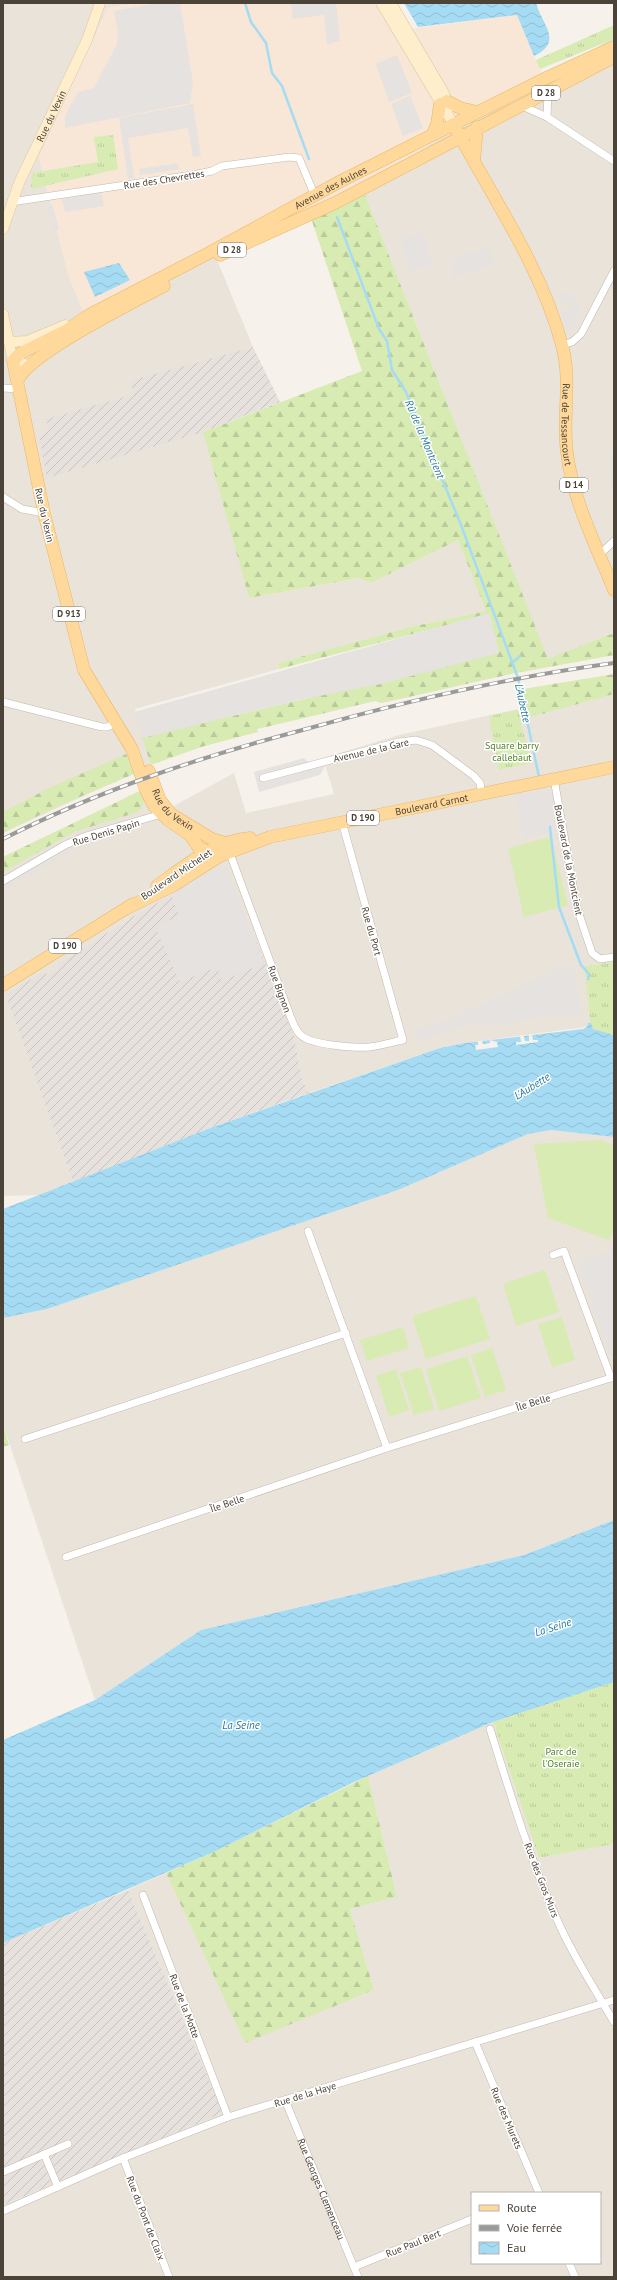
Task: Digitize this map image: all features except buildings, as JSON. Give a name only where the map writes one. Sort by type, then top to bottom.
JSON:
[{"type":"main road","name":"Rue du Vexin","points":[[3,229],[11,202],[87,40],[100,3]]},
{"type":"main road","name":"D 14","points":[[381,3],[444,102]]},
{"type":"main road","name":"D 14","points":[[391,3],[474,162],[518,237],[539,280],[562,346]]},
{"type":"main road","name":"D 28","points":[[454,124],[614,47]]},
{"type":"main road","name":"D 28","points":[[19,385],[29,365],[99,321],[215,258],[335,203],[460,136],[614,57]]},
{"type":"main road","points":[[460,136],[461,128],[465,122],[553,79],[561,72]]},
{"type":"main road","points":[[433,134],[444,102],[460,108],[478,112]]},
{"type":"main road","name":"Avenue des Aulnes","points":[[89,315],[454,124]]},
{"type":"main road","points":[[474,162],[478,127]]},
{"type":"main road","name":"Rue du Vexin","points":[[3,314],[19,385],[44,513],[80,660],[84,670],[118,722],[134,752],[151,802],[166,813],[200,830],[213,851]]},
{"type":"main road","points":[[9,342],[27,341],[89,315]]},
{"type":"main road","name":"D 28","points":[[14,361],[20,353],[67,330],[89,315]]},
{"type":"main road","name":"Rue de Tessancourt","points":[[562,346],[568,374],[565,422],[570,472],[576,494],[614,590]]},
{"type":"main road","points":[[14,361],[29,365]]},
{"type":"main road","name":"D 190","points":[[550,780],[614,767]]},
{"type":"main road","name":"Boulevard Carnot","points":[[213,851],[244,838],[270,837],[550,780]]},
{"type":"main road","name":"Boulevard Michelet","points":[[3,984],[127,908],[174,885],[213,851]]},
{"type":"street","points":[[547,117],[548,92]]},
{"type":"street","points":[[520,105],[547,117],[614,161]]},
{"type":"street","name":"Rue des Chevrettes","points":[[11,202],[192,175],[212,171],[222,166],[289,157],[299,158],[314,196]]},
{"type":"street","points":[[562,346],[572,342],[581,334],[614,270]]},
{"type":"street","points":[[3,388],[19,385]]},
{"type":"street","points":[[3,497],[22,510],[44,513]]},
{"type":"street","points":[[600,554],[614,541]]},
{"type":"street","points":[[3,702],[102,727],[107,727],[118,722]]},
{"type":"street","name":"Avenue de la Gare","points":[[263,778],[399,742],[416,740],[432,745],[465,768],[480,783],[482,794]]},
{"type":"street","name":"Boulevard de la Montcient","points":[[550,780],[577,908],[592,953],[600,959],[614,957]]},
{"type":"street","name":"Rue Denis Papin","points":[[3,881],[66,845],[86,836],[166,813]]},
{"type":"street","name":"Rue du Port","points":[[342,822],[403,1040]]},
{"type":"street","name":"Rue Bignon","points":[[213,851],[296,1030],[302,1037],[310,1041],[351,1047],[369,1047],[403,1040]]},
{"type":"street","points":[[308,1231],[387,1448]]},
{"type":"street","name":"Île Belle","points":[[66,1557],[387,1448],[612,1377],[564,1251],[553,1255]]},
{"type":"street","points":[[24,1439],[346,1333]]},
{"type":"street","name":"Rue des Gros Murs","points":[[490,1729],[520,1823],[548,1900],[561,1928],[614,2022]]},
{"type":"street","name":"Rue de la Motte","points":[[143,1895],[228,2117]]},
{"type":"street","name":"Rue de la Haye","points":[[3,2210],[123,2158],[228,2117],[614,2000]]},
{"type":"street","name":"Rue des Murets","points":[[475,2042],[538,2192]]},
{"type":"street","name":"Rue Georges Clemenceau","points":[[285,2100],[358,2277]]},
{"type":"street","points":[[3,2172],[68,2144]]},
{"type":"street","points":[[44,2154],[58,2187]]},
{"type":"street","name":"Rue du Pont de Claix","points":[[123,2158],[169,2277]]},
{"type":"street","name":"Rue Paul Bert","points":[[354,2267],[471,2219]]},
{"type":"street","points":[[569,2264],[575,2277]]},
{"type":"shaded area","points":[[3,3],[136,3],[108,8],[39,157],[68,274],[88,323],[215,255],[253,347],[187,370],[249,598],[361,578],[371,583],[458,540],[486,611],[410,627],[278,663],[279,669],[135,709],[151,765],[3,833]]},
{"type":"shaded area","points":[[136,3],[394,3],[409,29],[517,15],[542,74],[362,187],[215,255],[88,323],[68,274],[39,157],[108,8]]},
{"type":"shaded area","points":[[159,3],[180,3],[193,83],[190,103],[65,128],[65,116],[78,92],[94,88],[117,44],[118,32],[114,11]]},
{"type":"shaded area","points":[[291,3],[339,3],[336,4],[340,41],[327,44],[324,15],[293,19]]},
{"type":"shaded area","points":[[614,36],[614,633],[548,660],[362,187],[542,74],[594,50]]},
{"type":"shaded area","points":[[397,55],[412,93],[389,102],[376,64]]},
{"type":"shaded area","points":[[410,96],[423,128],[403,136],[391,104]]},
{"type":"shaded area","points":[[193,104],[201,156],[193,157],[188,128],[128,138],[134,178],[128,179],[119,118]]},
{"type":"shaded area","points":[[178,163],[179,169],[140,175],[139,169]]},
{"type":"shaded area","points":[[101,192],[104,206],[65,212],[62,199]]},
{"type":"shaded area","points":[[52,204],[59,229],[54,232],[48,209]]},
{"type":"shaded area","points":[[422,232],[433,264],[411,271],[401,239]]},
{"type":"shaded area","points":[[489,247],[495,265],[455,278],[449,260]]},
{"type":"shaded area","points":[[562,290],[576,297],[573,301],[579,300],[583,316],[576,319],[578,327],[567,330],[561,312],[572,308],[571,305],[559,300]]},
{"type":"shaded area","points":[[253,347],[280,402],[203,432],[47,478],[39,436],[49,431],[46,419],[134,394],[130,381]]},
{"type":"shaded area","points":[[609,457],[614,459],[614,487],[611,486],[610,483]]},
{"type":"shaded area","points":[[489,613],[499,653],[381,684],[298,700],[143,738],[134,712]]},
{"type":"shaded area","points":[[614,694],[614,962],[584,966],[591,1023],[588,1023],[587,1027],[465,1043],[440,1048],[309,1093],[302,1080],[293,1031],[225,867],[142,911],[59,963],[59,969],[7,995],[73,1182],[42,1195],[3,1196],[3,857],[142,790],[170,808],[234,773],[246,813],[334,794],[323,758],[399,735],[518,709],[521,720]]},
{"type":"shaded area","points":[[304,758],[308,762],[319,760],[325,766],[320,775],[259,792],[254,772]]},
{"type":"shaded area","points":[[547,789],[552,792],[559,831],[524,838],[515,795]]},
{"type":"shaded area","points":[[91,837],[91,843],[76,848],[3,890],[3,882],[76,841]]},
{"type":"shaded area","points":[[225,863],[264,963],[222,981],[217,967],[180,982],[155,927],[179,916],[171,894]]},
{"type":"shaded area","points":[[225,866],[293,1031],[302,1080],[309,1093],[213,1127],[73,1182],[6,995],[43,972],[48,974],[58,969],[59,963],[142,911]]},
{"type":"shaded area","points":[[573,962],[583,1015],[536,1018],[490,1026],[463,1026],[419,1042],[415,1030],[460,1014],[459,1010],[481,1005]]},
{"type":"shaded area","points":[[551,1130],[614,1137],[614,1520],[524,1555],[201,1630],[95,1700],[3,1424],[3,1318],[47,1309],[398,1190],[528,1134]]},
{"type":"shaded area","points":[[614,1250],[614,1355],[610,1357],[577,1261]]},
{"type":"shaded area","points":[[493,1722],[539,1858],[614,1844],[614,2277],[3,2277],[3,2205],[223,2113],[128,1890],[166,1873],[245,2042],[374,1990],[350,1909],[397,1897],[368,1776]]},
{"type":"shaded area","points":[[128,1890],[223,2113],[3,2205],[3,1943]]},
{"type":"green space","points":[[614,25],[614,39],[540,69],[536,60]]},
{"type":"green space","points":[[113,135],[118,169],[31,189],[32,173],[98,162],[94,137]]},
{"type":"green space","points":[[362,187],[548,659],[614,633],[614,655],[511,674],[382,703],[375,701],[257,729],[258,732],[201,747],[151,765],[142,737],[499,653],[489,614],[279,669],[278,663],[410,627],[486,611],[458,540],[371,583],[360,578],[249,598],[203,432],[362,371],[309,212]]},
{"type":"green space","points":[[614,674],[614,694],[521,720],[520,708],[523,689]]},
{"type":"green space","name":"Square barry callebaut","points":[[518,710],[531,763],[499,770],[489,716]]},
{"type":"green space","points":[[126,754],[134,774],[54,808],[3,833],[3,812],[47,789]]},
{"type":"green space","points":[[142,790],[144,803],[138,812],[74,832],[3,872],[3,857]]},
{"type":"green space","points":[[551,837],[568,905],[524,917],[508,848]]},
{"type":"green space","points":[[614,962],[614,1035],[597,1031],[591,1027],[584,966]]},
{"type":"green space","points":[[601,1140],[614,1146],[614,1229],[609,1240],[548,1218],[534,1144]]},
{"type":"green space","points":[[545,1270],[559,1312],[516,1326],[503,1284]]},
{"type":"green space","points":[[476,1296],[490,1339],[426,1359],[412,1316]]},
{"type":"green space","points":[[562,1317],[575,1360],[552,1367],[538,1324]]},
{"type":"green space","points":[[403,1327],[409,1348],[367,1361],[360,1340]]},
{"type":"green space","points":[[492,1348],[506,1390],[485,1397],[471,1355]]},
{"type":"green space","points":[[467,1356],[481,1398],[439,1411],[426,1369]]},
{"type":"green space","points":[[421,1367],[434,1409],[414,1415],[400,1373]]},
{"type":"green space","points":[[396,1369],[409,1410],[389,1417],[376,1376]]},
{"type":"green space","points":[[3,1424],[9,1445],[3,1447]]},
{"type":"green space","name":"Parc de l'Oseraie","points":[[614,1682],[614,1844],[539,1858],[493,1722]]},
{"type":"green space","points":[[368,1776],[397,1897],[350,1909],[374,1990],[245,2043],[166,1873],[218,1850]]},
{"type":"water","points":[[404,3],[536,3],[546,25],[549,38],[548,44],[543,50],[534,56],[517,15],[418,27]]},
{"type":"water","points":[[119,263],[130,280],[95,297],[84,272]]},
{"type":"water","points":[[588,1023],[591,1023],[593,1029],[614,1035],[614,1137],[551,1130],[528,1134],[398,1190],[47,1309],[3,1318],[3,1209],[213,1127],[440,1048],[465,1043],[583,1029],[587,1027]]},
{"type":"water","name":"La Seine","points":[[614,1520],[614,1682],[493,1722],[354,1782],[218,1850],[3,1943],[3,1740],[95,1700],[201,1630],[524,1555]]},
{"type":"pier","points":[[529,1035],[532,1035],[533,1040],[538,1040],[538,1042],[516,1045],[516,1042],[521,1042],[520,1036],[524,1036],[525,1041],[529,1041]]},
{"type":"pier","points":[[490,1040],[497,1042],[498,1047],[476,1050],[475,1045],[478,1045],[478,1041],[482,1041],[483,1044],[490,1043]]},
{"type":"waterway","name":"Rû de la Montcient","points":[[245,3],[251,22],[266,43],[272,73],[282,86],[309,159]]},
{"type":"waterway","name":"Rû de la Montcient","points":[[337,217],[379,329],[387,341],[392,370],[406,392],[461,525],[518,678],[539,777]]},
{"type":"waterway","name":"L'Aubette","points":[[512,663],[520,656]]},
{"type":"waterway","name":"L'Aubette","points":[[550,827],[559,907],[581,965],[589,974],[588,979]]},
{"type":"railway","points":[[3,839],[77,804],[115,789],[231,750],[385,708],[461,690],[537,675],[614,663]]}]
